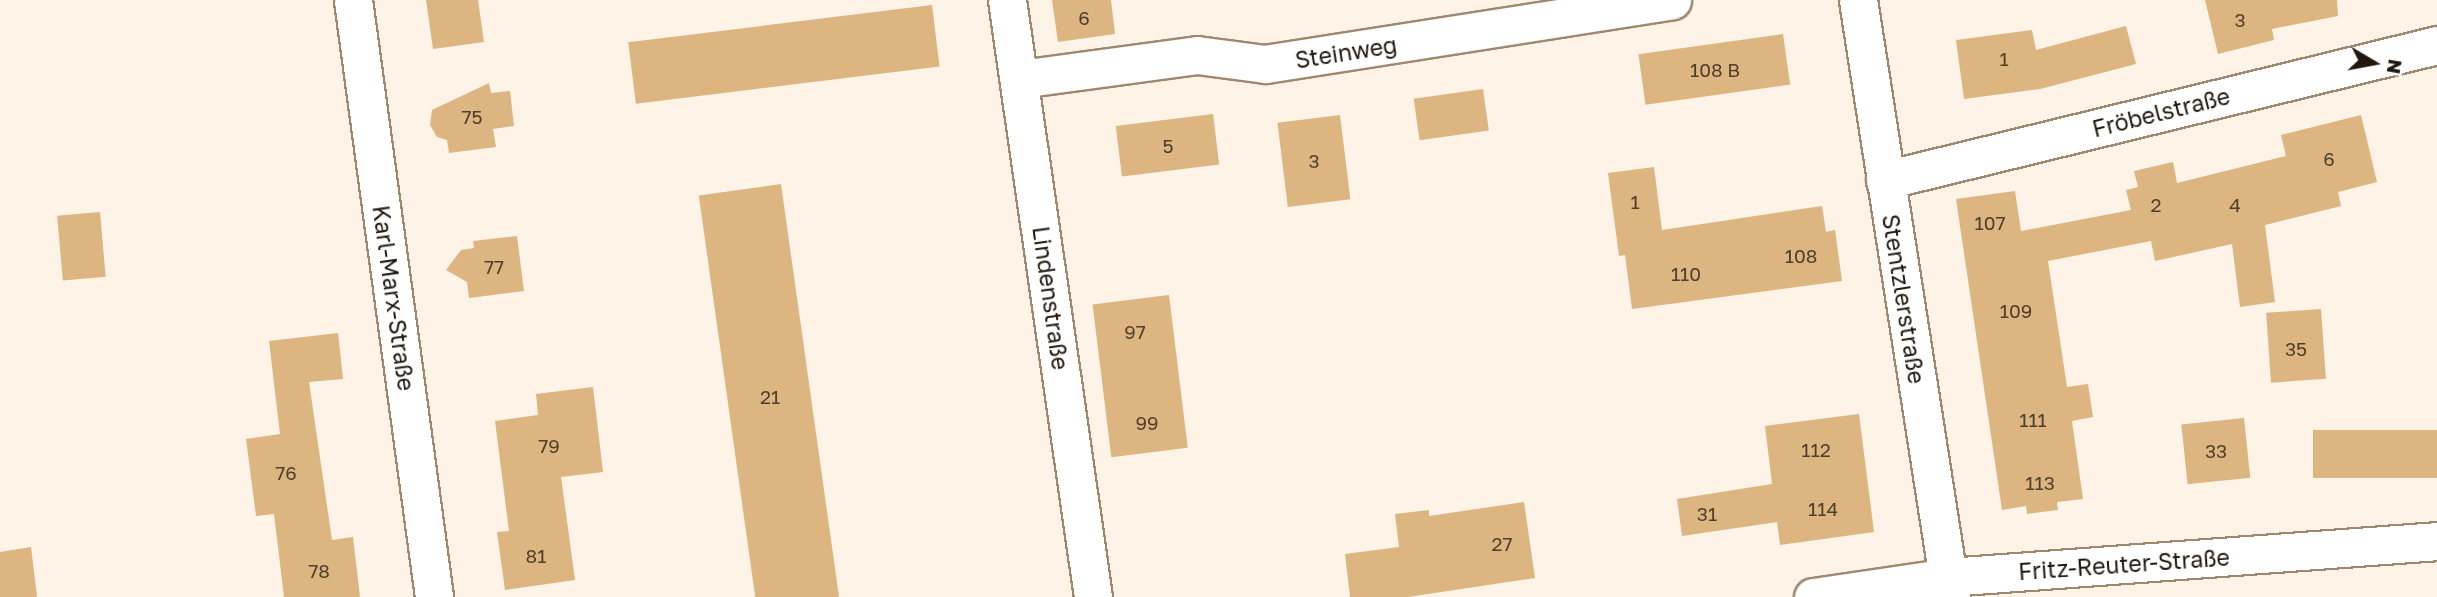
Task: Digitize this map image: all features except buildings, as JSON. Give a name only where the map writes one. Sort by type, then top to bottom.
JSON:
[{"type":"street","name":"Karl-Marx-Straße","points":[[353,0],[434,597]]},
{"type":"street","name":"Lindenstraße","points":[[1007,0],[1093,597]]},
{"type":"street","name":"Steinweg","points":[[1020,79],[1197,55],[1265,64],[1672,0]]},
{"type":"street","name":"Stentzlerstraße","points":[[1858,0],[1950,587]]},
{"type":"street","name":"Fröbelstraße","points":[[1885,180],[2437,44]]},
{"type":"street","name":"Fritz-Reuter-Straße","points":[[1812,597],[1950,587],[2437,541]]}]
